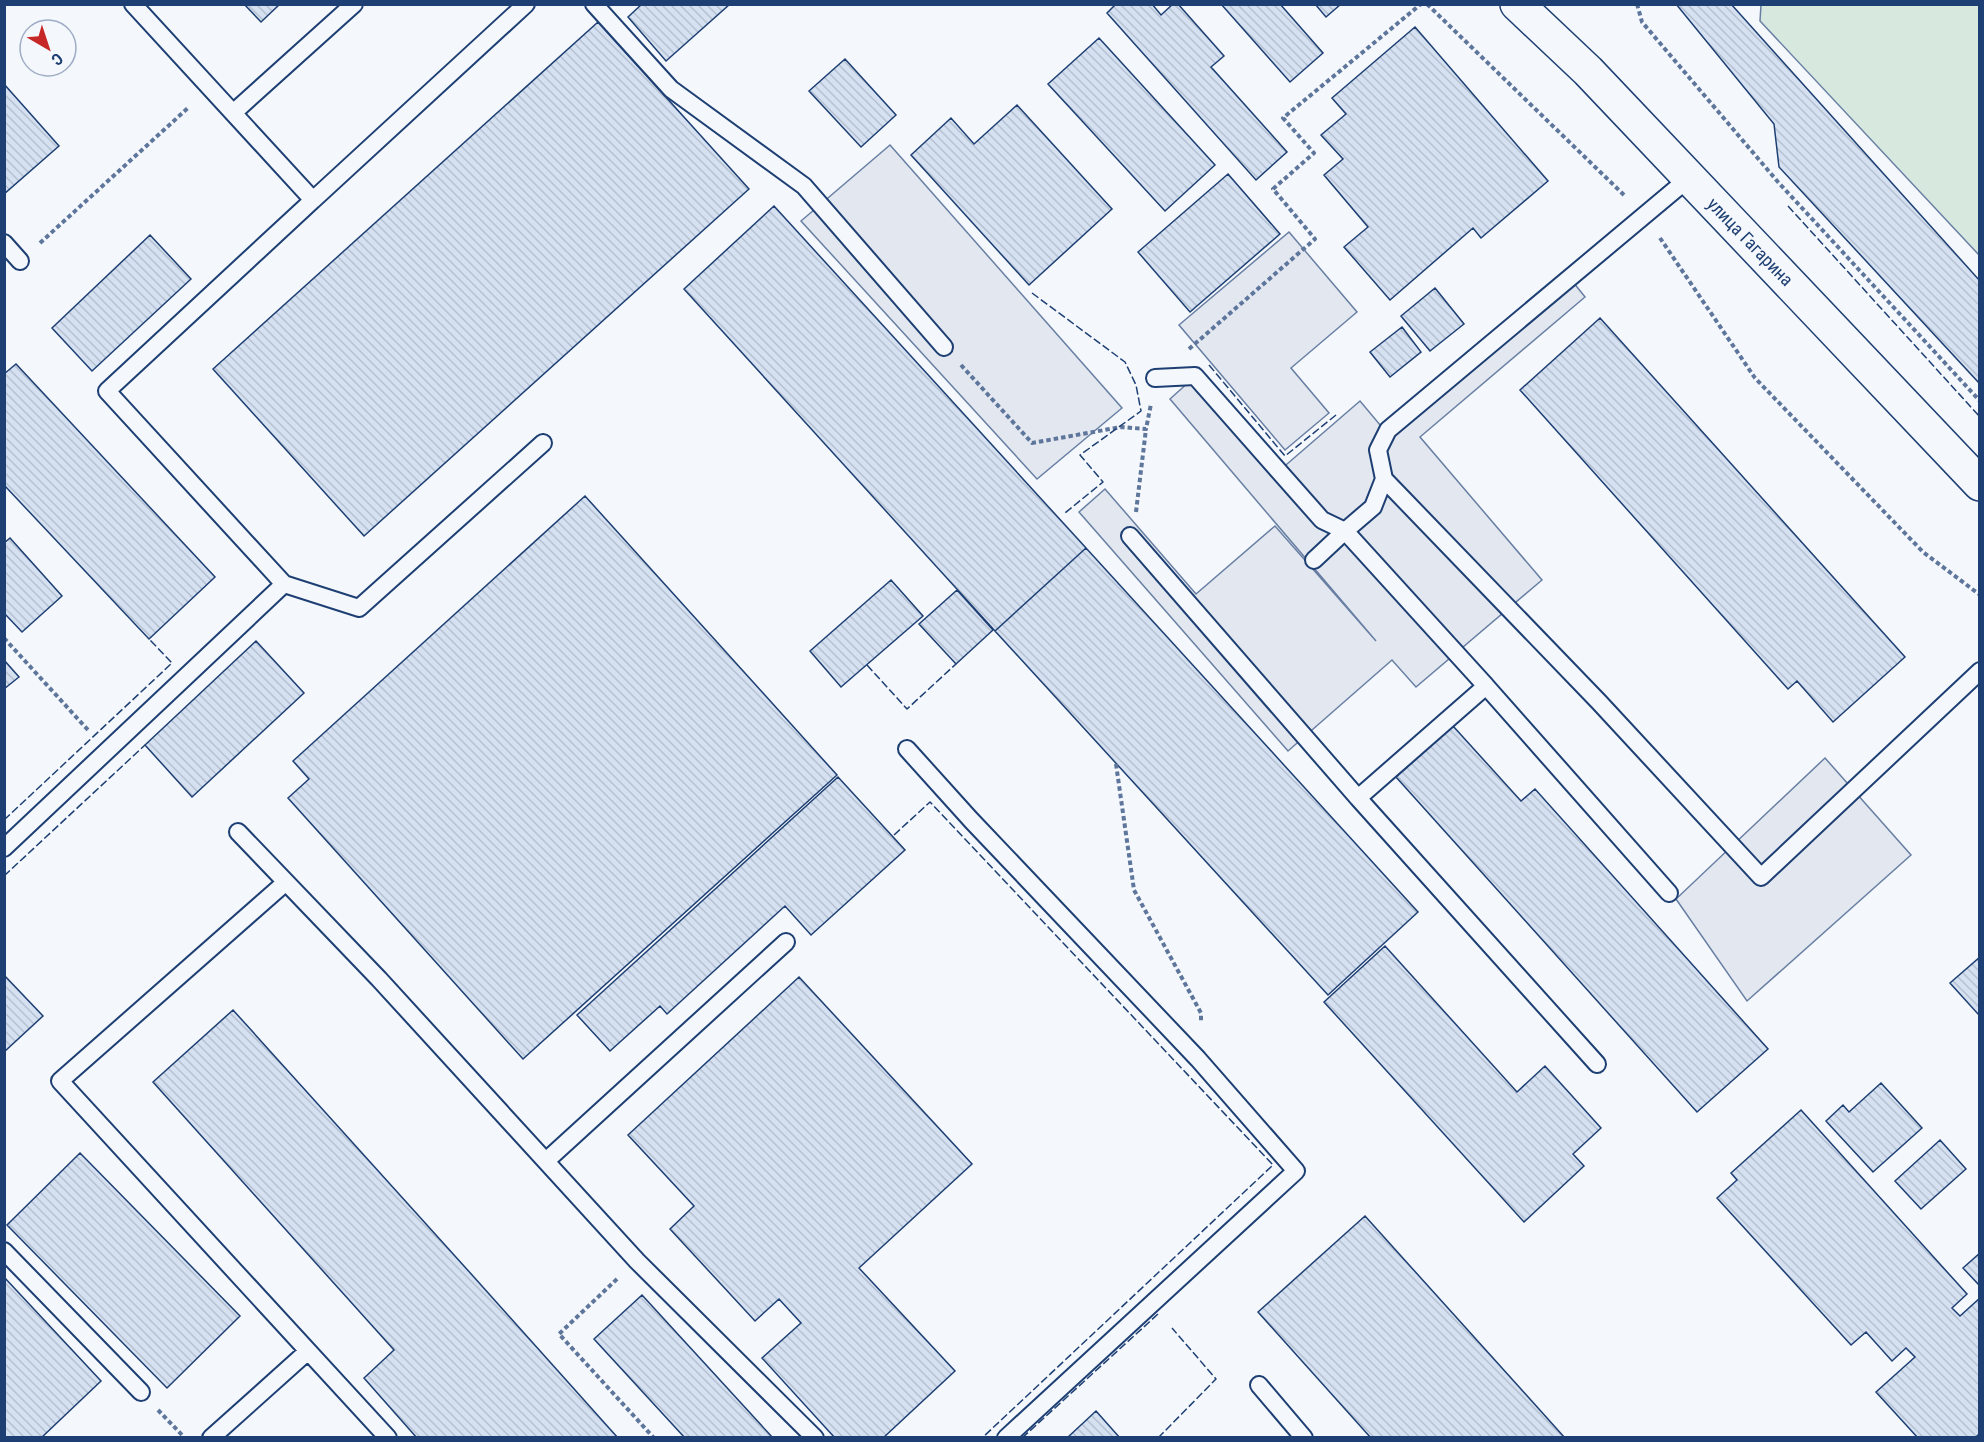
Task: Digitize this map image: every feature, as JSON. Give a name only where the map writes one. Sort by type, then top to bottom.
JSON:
[{"type":"main road","name":"улица Гагарина","points":[[1517,4],[1588,71],[1980,484]]},
{"type":"lane","points":[[133,4],[313,200]]},
{"type":"lane","points":[[233,113],[354,4]]},
{"type":"lane","points":[[526,4],[107,391],[284,584],[359,608],[543,443]]},
{"type":"lane","points":[[594,4],[671,89],[804,186],[945,346]]},
{"type":"lane","points":[[1689,178],[1388,430],[1378,450],[1384,479],[1599,702],[1761,877],[1980,671]]},
{"type":"lane","points":[[4,243],[21,261]]},
{"type":"lane","points":[[1155,378],[1194,376],[1322,520],[1345,531],[1669,893]]},
{"type":"lane","points":[[1314,560],[1373,507],[1384,479]]},
{"type":"lane","points":[[1130,536],[1358,798],[1597,1064]]},
{"type":"lane","points":[[4,848],[284,584]]},
{"type":"lane","points":[[1358,798],[1486,686]]},
{"type":"lane","points":[[908,750],[971,820],[1198,1059],[1296,1171],[1006,1437]]},
{"type":"lane","points":[[238,832],[637,1261],[815,1437]]},
{"type":"lane","points":[[286,882],[60,1081],[388,1437]]},
{"type":"lane","points":[[546,1161],[786,942]]},
{"type":"lane","points":[[4,1251],[141,1392]]},
{"type":"lane","points":[[211,1437],[308,1351]]},
{"type":"lane","points":[[1259,1385],[1304,1437]]},
{"type":"path","points":[[1130,536],[1135,523],[1146,429],[1155,378],[1315,239],[1273,189],[1314,153],[1283,118],[1421,4]]},
{"type":"path","points":[[1427,4],[1644,214],[1755,378],[1923,552],[1980,595]]},
{"type":"path","points":[[1637,4],[1642,22],[1778,182],[1980,401]]},
{"type":"path","points":[[21,261],[210,88]]},
{"type":"path","points":[[945,346],[1032,443],[1121,427],[1146,429]]},
{"type":"path","points":[[4,638],[107,751]]},
{"type":"path","points":[[1116,764],[1134,890],[1201,1013],[1198,1059]]},
{"type":"path","points":[[637,1261],[559,1334],[654,1437]]},
{"type":"path","points":[[141,1392],[185,1437]]},
{"type":"shaded area","points":[[1761,5],[1979,5],[1979,255],[1760,21]]},
{"type":"shaded area","points":[[890,145],[1122,408],[1037,479],[801,221]]},
{"type":"shaded area","points":[[1289,232],[1357,312],[1291,368],[1329,413],[1285,450],[1179,325]]},
{"type":"shaded area","points":[[1573,282],[1585,297],[1420,437],[1542,580],[1416,687],[1392,660],[1288,751],[1079,512],[1105,489],[1196,594],[1275,526],[1376,641],[1170,399],[1190,381],[1272,477],[1360,401],[1391,438]]},
{"type":"shaded area","points":[[1825,758],[1911,855],[1747,1001],[1676,899]]},
{"type":"building","points":[[244,4],[280,4],[261,22]]},
{"type":"building","points":[[642,4],[730,4],[666,61],[628,17]]},
{"type":"building","points":[[1116,4],[1152,4],[1161,15],[1173,4],[1178,4],[1224,56],[1211,67],[1287,152],[1256,180],[1107,13]]},
{"type":"building","points":[[1221,4],[1280,4],[1323,53],[1290,82]]},
{"type":"building","points":[[1315,4],[1341,4],[1326,17]]},
{"type":"building","points":[[1676,4],[1731,4],[1980,281],[1980,384],[1779,167],[1774,124]]},
{"type":"building","points":[[598,22],[749,189],[364,536],[213,369]]},
{"type":"building","points":[[1415,27],[1548,181],[1481,238],[1473,228],[1390,300],[1344,247],[1368,227],[1324,175],[1343,159],[1321,135],[1346,114],[1332,98]]},
{"type":"building","points":[[1099,38],[1215,165],[1165,211],[1048,84]]},
{"type":"building","points":[[845,59],[896,115],[861,147],[809,91]]},
{"type":"building","points":[[4,84],[59,146],[4,194]]},
{"type":"building","points":[[1017,105],[1112,209],[1029,285],[911,155],[951,118],[974,144]]},
{"type":"building","points":[[1228,174],[1280,234],[1190,312],[1138,252]]},
{"type":"building","points":[[774,206],[1086,548],[995,631],[684,289]]},
{"type":"building","points":[[150,235],[191,279],[92,371],[52,328]]},
{"type":"building","points":[[1435,288],[1464,324],[1430,351],[1401,316]]},
{"type":"building","points":[[1600,318],[1905,657],[1833,722],[1797,681],[1788,689],[1520,390]]},
{"type":"building","points":[[1402,327],[1421,352],[1390,377],[1370,352]]},
{"type":"building","points":[[16,364],[215,577],[149,639],[4,485],[4,374]]},
{"type":"building","points":[[585,496],[837,775],[523,1059],[288,798],[309,779],[293,761]]},
{"type":"building","points":[[10,538],[62,596],[22,632],[4,613],[4,543]]},
{"type":"building","points":[[1086,548],[1418,912],[1328,995],[995,631]]},
{"type":"building","points":[[891,580],[923,616],[841,687],[810,651]]},
{"type":"building","points":[[957,590],[993,630],[956,664],[919,624]]},
{"type":"building","points":[[256,641],[304,693],[192,797],[145,745]]},
{"type":"building","points":[[4,660],[19,677],[4,689]]},
{"type":"building","points":[[1453,726],[1521,801],[1535,789],[1768,1049],[1697,1112],[1396,777]]},
{"type":"building","points":[[838,777],[905,850],[811,935],[785,906],[667,1014],[660,1006],[610,1051],[577,1015]]},
{"type":"building","points":[[1385,946],[1517,1092],[1545,1066],[1601,1128],[1573,1154],[1584,1166],[1524,1222],[1324,1002]]},
{"type":"building","points":[[1980,957],[1980,1012],[1978,1014],[1950,983]]},
{"type":"building","points":[[4,975],[43,1016],[4,1052]]},
{"type":"building","points":[[799,977],[972,1164],[859,1268],[955,1371],[883,1438],[835,1438],[762,1358],[801,1323],[779,1299],[755,1321],[670,1229],[694,1206],[628,1135]]},
{"type":"building","points":[[233,1010],[618,1438],[417,1438],[364,1378],[394,1350],[153,1082]]},
{"type":"building","points":[[1881,1083],[1922,1128],[1873,1172],[1826,1121],[1843,1105],[1849,1112]]},
{"type":"building","points":[[1801,1110],[1967,1294],[1952,1308],[1960,1316],[1980,1298],[1980,1433],[1975,1438],[1918,1438],[1876,1392],[1915,1357],[1906,1348],[1892,1361],[1866,1332],[1851,1345],[1717,1198],[1737,1180],[1731,1173]]},
{"type":"building","points":[[1940,1140],[1966,1169],[1921,1209],[1895,1181]]},
{"type":"building","points":[[80,1153],[240,1316],[167,1388],[7,1225]]},
{"type":"building","points":[[1365,1216],[1565,1438],[1371,1438],[1258,1312]]},
{"type":"building","points":[[1980,1253],[1980,1286],[1963,1268]]},
{"type":"building","points":[[4,1277],[101,1381],[41,1438],[4,1438]]},
{"type":"building","points":[[642,1295],[773,1438],[685,1438],[594,1339]]},
{"type":"building","points":[[1096,1411],[1120,1438],[1067,1438]]},
{"type":"fence","points":[[1788,206],[1980,417]]},
{"type":"fence","points":[[1032,293],[1125,362],[1136,385],[1141,411],[1080,455],[1103,482],[1065,513]]},
{"type":"fence","points":[[1209,365],[1285,456],[1336,415]]},
{"type":"fence","points":[[4,820],[172,663],[149,639]]},
{"type":"fence","points":[[867,665],[907,709],[956,664]]},
{"type":"fence","points":[[4,876],[145,745]]},
{"type":"fence","points":[[894,835],[930,802],[1273,1165],[982,1438]]},
{"type":"fence","points":[[1022,1438],[1158,1314]]},
{"type":"fence","points":[[1158,1438],[1216,1379],[1172,1328]]}]
